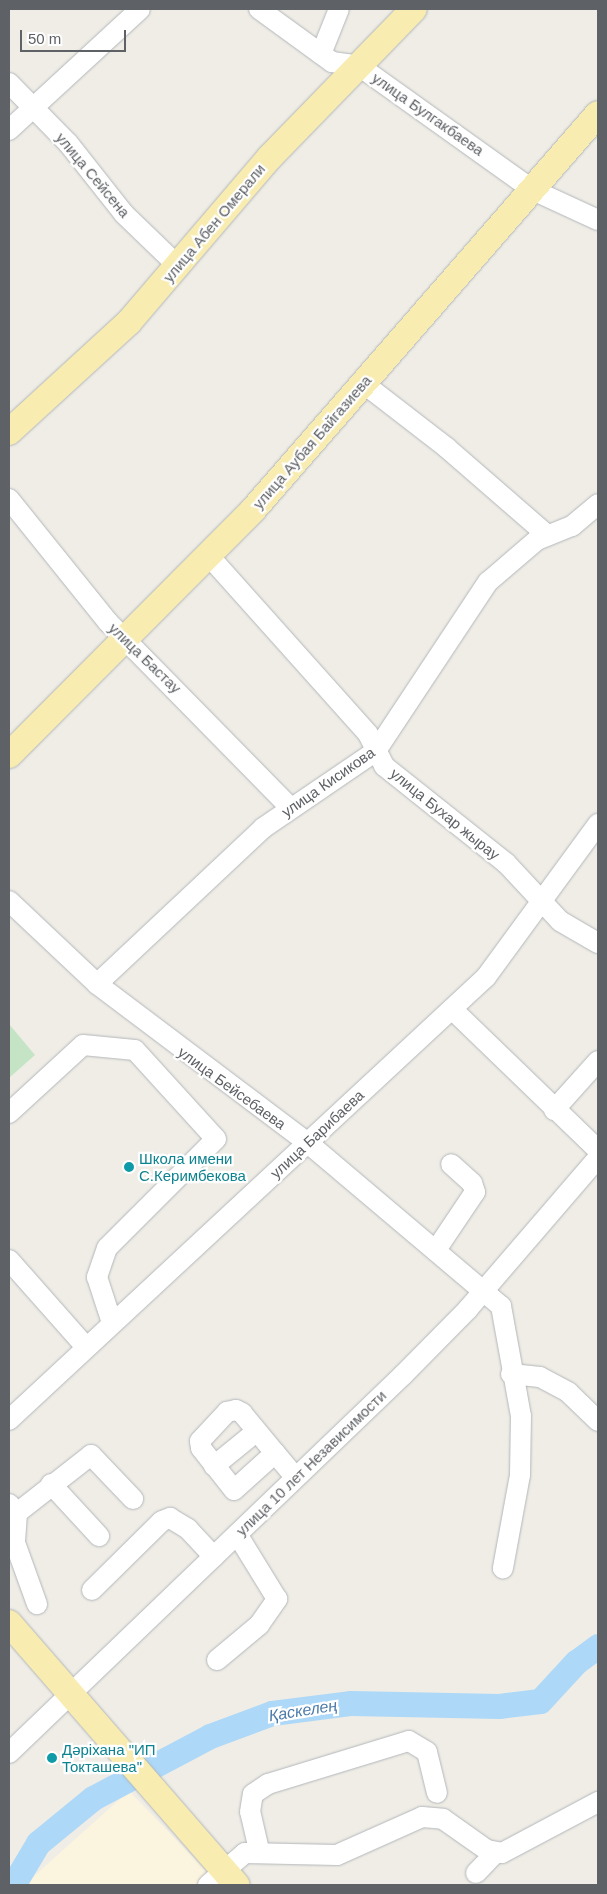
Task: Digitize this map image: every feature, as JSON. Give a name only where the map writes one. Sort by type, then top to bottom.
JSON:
[{"type":"main road","name":"улица Абен Омерали","points":[[9,432],[129,322],[270,156],[414,9]]},
{"type":"main road","name":"улица Аубая Байгазиева","points":[[9,755],[209,556],[598,114]]},
{"type":"main road","points":[[9,1622],[161,1798],[223,1880]]},
{"type":"street","points":[[9,130],[140,9]]},
{"type":"street","name":"улица Булгакбаева","points":[[259,9],[332,62],[359,66],[533,190],[598,220]]},
{"type":"street","points":[[321,54],[339,9]]},
{"type":"street","name":"улица Сейсена","points":[[9,83],[33,107],[124,214],[178,266]]},
{"type":"street","points":[[363,383],[447,448],[547,535]]},
{"type":"street","name":"улица Бастау","points":[[9,499],[126,640],[290,808]]},
{"type":"street","name":"улица Кисикова","points":[[97,984],[216,869],[290,808],[376,751],[488,582],[508,561],[547,535],[572,526],[598,504]]},
{"type":"street","name":"улица Бухар жырау","points":[[209,556],[368,734],[384,766],[506,863],[560,921],[598,943]]},
{"type":"street","name":"улица Барибаева","points":[[9,1420],[486,978],[598,824]]},
{"type":"street","name":"улица Бейсебаева","points":[[9,901],[97,984],[308,1143],[483,1289],[505,1316],[511,1374],[521,1416],[520,1475],[503,1568]]},
{"type":"street","points":[[452,1010],[554,1110],[598,1150]]},
{"type":"street","points":[[9,1113],[83,1045],[135,1050],[216,1139],[107,1248],[97,1277],[112,1323]]},
{"type":"street","points":[[554,1110],[598,1061]]},
{"type":"street","name":"улица 10 лет Независимости","points":[[9,1753],[403,1375],[483,1289],[598,1158]]},
{"type":"street","points":[[436,1250],[475,1192],[472,1183],[451,1164]]},
{"type":"street","points":[[9,1260],[86,1347]]},
{"type":"street","points":[[511,1374],[540,1377],[568,1392],[598,1421]]},
{"type":"street","points":[[275,1453],[239,1489],[229,1487],[200,1441],[227,1412],[242,1413],[256,1431],[275,1453],[295,1478]]},
{"type":"street","points":[[214,1466],[256,1431]]},
{"type":"street","points":[[37,1604],[15,1543],[13,1508],[51,1484],[91,1455],[133,1499]]},
{"type":"street","points":[[51,1484],[99,1536]]},
{"type":"street","points":[[92,1590],[162,1521],[170,1518],[188,1529],[214,1557]]},
{"type":"street","points":[[217,1660],[259,1625],[277,1599],[238,1534]]},
{"type":"street","points":[[259,1850],[250,1812],[254,1794],[268,1784],[409,1741],[427,1752],[437,1793]]},
{"type":"street","points":[[223,1880],[244,1853],[259,1850],[337,1855],[412,1819],[433,1816],[494,1853],[509,1851],[598,1802]]},
{"type":"street","points":[[476,1874],[494,1853]]},
{"type":"shaded area","points":[[129,1791],[220,1885],[24,1885]]},
{"type":"green space","points":[[9,1024],[35,1055],[9,1078]]},
{"type":"waterway","name":"Қаскелең","points":[[13,1885],[38,1843],[93,1798],[210,1736],[272,1713],[351,1703],[499,1706],[540,1701],[576,1662],[598,1646]]},
{"type":"place","name":"Школа имени С.Керимбекова","points":[[129,1167]]},
{"type":"place","name":"Дәріхана \"ИП Токташева\"","points":[[52,1758]]}]
